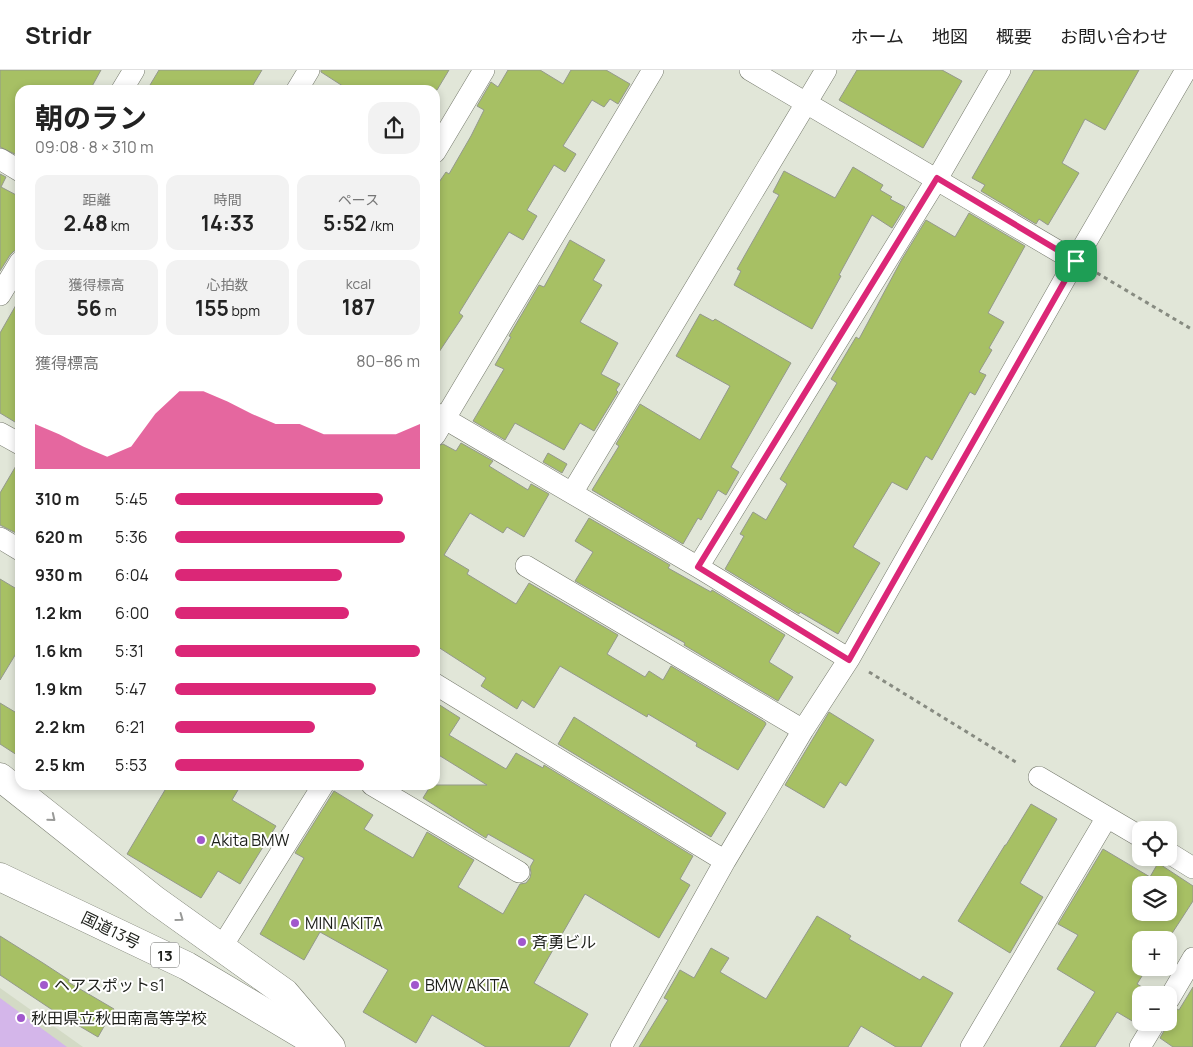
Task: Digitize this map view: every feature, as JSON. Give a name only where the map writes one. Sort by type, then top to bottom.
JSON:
[{"type":"main road","points":[[0,777],[15,784]]},
{"type":"main road","points":[[31,792],[155,900],[284,993],[331,1047]]},
{"type":"main road","name":"国道13号","points":[[0,877],[187,966],[323,1047]]},
{"type":"street","points":[[125,85],[134,70]]},
{"type":"street","points":[[300,85],[309,70]]},
{"type":"street","points":[[440,144],[484,70]]},
{"type":"street","points":[[440,419],[653,70]]},
{"type":"street","points":[[750,70],[1076,261]]},
{"type":"street","points":[[572,493],[826,70]]},
{"type":"street","points":[[698,567],[937,178],[1000,70]]},
{"type":"street","points":[[621,1047],[725,861],[804,730],[849,660],[1186,70]]},
{"type":"street","points":[[0,159],[15,168]]},
{"type":"street","points":[[0,295],[15,270]]},
{"type":"street","points":[[440,423],[572,493],[698,567],[849,660]]},
{"type":"street","points":[[0,433],[15,441]]},
{"type":"street","points":[[0,538],[15,547]]},
{"type":"street","points":[[526,566],[804,730]]},
{"type":"street","points":[[440,687],[725,861]]},
{"type":"street","points":[[1039,777],[1132,832]]},
{"type":"street","points":[[221,948],[320,790]]},
{"type":"street","points":[[380,790],[519,872]]},
{"type":"street","points":[[971,1047],[1107,817]]},
{"type":"street","points":[[1177,859],[1193,868]]},
{"type":"street","points":[[1177,986],[1193,958]]},
{"type":"street","points":[[1140,1047],[1149,1031]]},
{"type":"path","points":[[1076,261],[1193,330]]},
{"type":"path","points":[[849,660],[1039,777]]},
{"type":"shaded area","name":"秋田県立秋田南高等学校","points":[[0,988],[83,1047],[0,1047]]},
{"type":"shaded area","name":"秋田県立秋田南高等学校","points":[[0,998],[67,1047],[0,1047]]},
{"type":"building","points":[[0,70],[101,70],[93,85],[15,85],[15,154],[0,147]]},
{"type":"building","points":[[159,70],[262,70],[253,85],[150,85]]},
{"type":"building","points":[[321,70],[449,70],[440,85],[341,85],[321,72]]},
{"type":"building","points":[[508,70],[540,70],[563,84],[571,70],[606,70],[630,84],[618,104],[610,99],[604,107],[592,100],[563,146],[576,154],[565,172],[554,165],[527,210],[537,216],[523,240],[509,232],[459,313],[463,316],[440,350],[440,181],[446,172],[449,174],[471,136],[484,110],[477,106],[491,82],[498,87]]},
{"type":"building","points":[[857,70],[942,70],[962,81],[923,148],[839,100]]},
{"type":"building","points":[[1034,70],[1139,70],[1105,130],[1085,119],[1062,163],[1079,173],[1048,225],[1039,219],[1036,224],[981,191],[985,185],[972,178]]},
{"type":"building","points":[[853,167],[883,185],[880,190],[892,197],[890,199],[905,207],[892,228],[872,215],[812,329],[734,285],[741,271],[737,269],[779,195],[773,192],[784,171],[835,198]]},
{"type":"building","points":[[0,174],[6,177],[1,187],[15,194],[15,251],[10,255],[0,271]]},
{"type":"building","points":[[969,213],[1025,246],[988,313],[1004,322],[989,348],[992,350],[979,372],[986,375],[975,395],[970,392],[932,460],[926,456],[907,490],[892,482],[853,547],[880,563],[838,634],[800,612],[799,614],[725,569],[744,536],[740,534],[753,512],[766,520],[787,484],[780,479],[837,383],[831,379],[856,337],[859,339],[902,259],[926,220],[955,237]]},
{"type":"building","points":[[570,240],[605,260],[593,280],[602,285],[580,322],[618,343],[601,374],[620,384],[616,390],[618,392],[594,431],[580,423],[564,450],[515,423],[505,440],[473,421],[504,369],[495,365],[511,337],[509,336],[539,285],[544,287]]},
{"type":"building","points":[[15,307],[15,422],[0,413],[0,333]]},
{"type":"building","points":[[700,314],[713,321],[715,319],[791,363],[731,467],[739,472],[726,495],[718,490],[701,520],[698,518],[683,544],[592,490],[619,446],[616,444],[640,404],[700,440],[730,386],[676,356]]},
{"type":"building","points":[[461,443],[493,461],[489,466],[528,490],[531,484],[549,494],[524,537],[507,527],[503,533],[470,513],[444,555],[469,570],[467,574],[516,604],[529,583],[618,635],[607,654],[645,677],[649,671],[663,680],[671,666],[765,722],[766,724],[738,770],[696,746],[697,743],[648,714],[647,717],[560,666],[534,708],[522,700],[517,709],[481,686],[486,678],[440,648],[440,445],[443,444],[456,451]]},
{"type":"building","points":[[548,453],[567,464],[562,473],[543,462]]},
{"type":"building","points":[[15,468],[15,532],[0,525],[0,493]]},
{"type":"building","points":[[589,518],[670,565],[668,568],[711,592],[712,590],[785,635],[769,662],[793,677],[778,701],[684,645],[685,643],[575,581],[593,552],[575,541]]},
{"type":"building","points":[[0,579],[15,588],[15,655],[0,680]]},
{"type":"building","points":[[0,703],[15,712],[15,754],[0,744]]},
{"type":"building","points":[[440,705],[460,718],[449,735],[506,769],[516,753],[543,768],[544,765],[693,856],[680,879],[690,885],[659,938],[585,894],[534,983],[588,1014],[569,1047],[486,1047],[432,1015],[416,1043],[363,1012],[388,970],[320,932],[304,960],[260,934],[304,858],[295,853],[334,791],[373,815],[364,829],[413,858],[427,832],[474,860],[458,887],[503,914],[520,884],[526,883],[530,878],[530,867],[534,860],[488,834],[486,838],[423,798],[428,790],[440,790],[440,785],[487,785],[440,756]]},
{"type":"building","points":[[829,712],[874,740],[846,786],[840,782],[824,808],[785,785]]},
{"type":"building","points":[[574,717],[726,813],[711,837],[558,744]]},
{"type":"building","name":"Akita BMW","points":[[165,790],[238,790],[232,800],[276,826],[240,884],[218,871],[201,898],[127,854]]},
{"type":"building","points":[[1031,804],[1057,819],[1020,883],[1043,897],[1010,953],[958,921]]},
{"type":"building","points":[[1103,849],[1148,876],[1132,876],[1132,921],[1177,921],[1177,876],[1151,876],[1156,866],[1163,866],[1193,886],[1193,901],[1174,931],[1132,931],[1132,976],[1142,976],[1137,984],[1140,986],[1132,986],[1132,1021],[1117,1012],[1095,1047],[1060,1047],[1095,992],[1057,969],[1078,935],[1058,924]]},
{"type":"building","points":[[817,916],[851,936],[849,939],[920,980],[923,976],[953,993],[921,1047],[896,1047],[861,1026],[848,1047],[639,1047],[668,1000],[664,998],[680,970],[694,978],[711,948],[729,958],[720,972],[766,999]]},
{"type":"building","points":[[0,936],[69,980],[68,982],[114,1009],[98,1037],[54,1011],[0,975]]},
{"type":"building","points":[[1193,987],[1193,1047],[1173,1047],[1160,1038],[1164,1031],[1177,1031],[1177,1009],[1179,1010]]},
{"type":"place","name":"Akita BMW","points":[[201,840]]},
{"type":"place","name":"MINI AKITA","points":[[295,923]]},
{"type":"place","name":"斉勇ビル","points":[[522,942]]},
{"type":"place","name":"ヘアスポットs1","points":[[44,985]]},
{"type":"place","name":"BMW AKITA","points":[[415,985]]},
{"type":"place","name":"秋田県立秋田南高等学校","points":[[21,1018]]},
{"type":"route","points":[[937,178],[1076,261],[849,660],[698,567],[937,178]]}]
